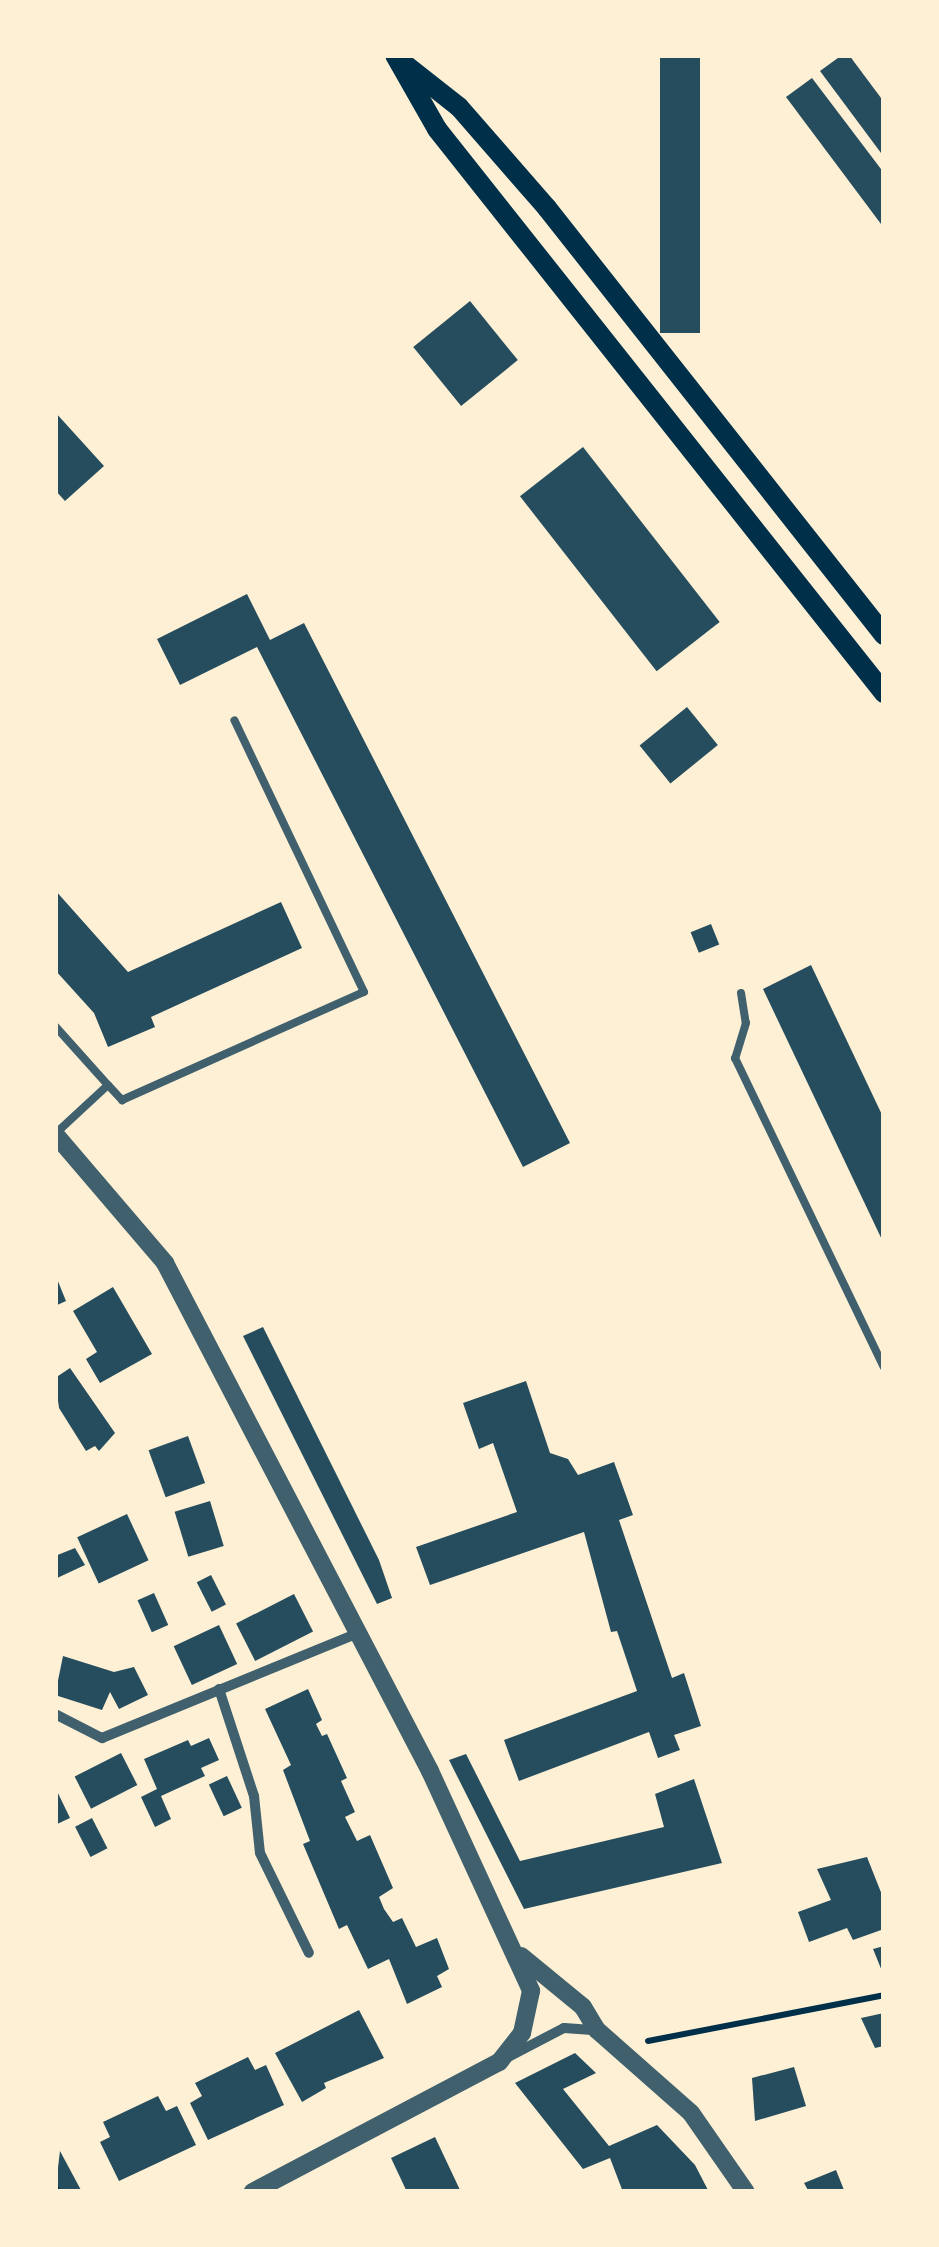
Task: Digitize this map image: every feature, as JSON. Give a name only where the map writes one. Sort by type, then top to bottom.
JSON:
[{"type":"main road","points":[[396,57],[460,108],[547,208],[884,635]]},
{"type":"main road","points":[[396,57],[437,129],[884,693]]},
{"type":"street","points":[[55,1134],[166,1264],[520,1956],[532,1991],[528,2016],[499,2062]]},
{"type":"street","points":[[55,1714],[102,1738],[356,1634]]},
{"type":"street","points":[[219,1689],[254,1796],[260,1853],[310,1953]]},
{"type":"street","points":[[520,1956],[583,2006],[597,2030],[691,2113],[746,2192]]},
{"type":"street","points":[[252,2192],[564,2028],[597,2030]]},
{"type":"lane","points":[[55,1026],[122,1100],[364,992],[234,720]]},
{"type":"lane","points":[[742,992],[746,1023],[735,1058],[884,1367]]},
{"type":"lane","points":[[55,1134],[108,1085]]},
{"type":"path","points":[[617,2048],[884,1994]]},
{"type":"building","points":[[660,55],[700,55],[700,333],[660,333]]},
{"type":"building","points":[[842,55],[849,55],[884,102],[884,157],[820,71]]},
{"type":"building","points":[[812,78],[884,173],[884,228],[786,97]]},
{"type":"building","points":[[470,301],[518,360],[461,406],[413,347]]},
{"type":"building","points":[[55,412],[104,466],[65,501],[55,490]]},
{"type":"building","points":[[583,447],[720,622],[657,671],[520,496]]},
{"type":"building","points":[[247,594],[270,640],[304,623],[570,1143],[523,1167],[257,647],[180,685],[157,639]]},
{"type":"building","points":[[687,707],[718,745],[670,783],[640,745]]},
{"type":"building","points":[[55,890],[128,972],[281,902],[302,948],[151,1017],[155,1027],[108,1047],[94,1013],[55,970]]},
{"type":"building","points":[[711,924],[719,944],[699,953],[691,932]]},
{"type":"building","points":[[811,965],[884,1119],[884,1244],[763,989]]},
{"type":"building","points":[[55,1274],[66,1301],[55,1306]]},
{"type":"building","points":[[113,1287],[152,1354],[100,1383],[86,1359],[97,1352],[73,1311]]},
{"type":"building","points":[[263,1327],[379,1560],[392,1598],[377,1604],[243,1336]]},
{"type":"building","points":[[70,1368],[115,1433],[99,1451],[95,1446],[86,1451],[59,1408],[55,1378]]},
{"type":"building","points":[[526,1381],[550,1453],[568,1459],[578,1475],[614,1462],[633,1515],[619,1520],[672,1678],[684,1673],[701,1726],[674,1735],[680,1750],[658,1758],[649,1732],[519,1781],[504,1740],[637,1691],[617,1631],[611,1632],[584,1532],[430,1585],[416,1547],[517,1512],[493,1443],[479,1449],[463,1403]]},
{"type":"building","points":[[188,1436],[205,1483],[166,1497],[149,1450]]},
{"type":"building","points":[[210,1501],[224,1546],[188,1557],[175,1512]]},
{"type":"building","points":[[127,1514],[149,1560],[99,1583],[77,1537]]},
{"type":"building","points":[[75,1548],[85,1565],[55,1579],[55,1556]]},
{"type":"building","points":[[211,1575],[226,1604],[212,1612],[197,1582]]},
{"type":"building","points":[[154,1593],[168,1625],[152,1632],[138,1600]]},
{"type":"building","points":[[294,1594],[313,1631],[255,1661],[236,1624]]},
{"type":"building","points":[[219,1625],[237,1664],[192,1685],[174,1646]]},
{"type":"building","points":[[63,1656],[114,1672],[134,1667],[148,1695],[119,1709],[110,1692],[102,1710],[55,1695]]},
{"type":"building","points":[[308,1689],[322,1720],[316,1724],[322,1736],[327,1734],[347,1778],[341,1781],[355,1812],[345,1817],[357,1841],[370,1835],[393,1888],[379,1897],[384,1909],[393,1922],[402,1918],[416,1947],[437,1938],[449,1969],[437,1976],[442,1987],[407,2004],[389,1959],[368,1969],[347,1925],[339,1929],[303,1844],[310,1841],[283,1770],[291,1765],[265,1709]]},
{"type":"building","points":[[209,1738],[219,1760],[201,1768],[205,1776],[161,1796],[171,1819],[155,1827],[141,1797],[157,1789],[144,1759],[188,1740],[191,1746]]},
{"type":"building","points":[[121,1753],[137,1785],[91,1809],[75,1777]]},
{"type":"building","points":[[466,1754],[520,1861],[664,1827],[655,1794],[694,1779],[722,1863],[524,1909],[449,1760]]},
{"type":"building","points":[[227,1776],[242,1808],[224,1816],[209,1784]]},
{"type":"building","points":[[55,1787],[70,1818],[55,1825]]},
{"type":"building","points":[[92,1818],[107,1848],[91,1857],[75,1827]]},
{"type":"building","points":[[867,1857],[884,1900],[884,1929],[853,1940],[847,1928],[809,1942],[798,1912],[831,1900],[817,1869]]},
{"type":"building","points":[[884,1946],[884,1976],[873,1949]]},
{"type":"building","points":[[359,2010],[384,2058],[324,2083],[326,2088],[302,2102],[275,2053]]},
{"type":"building","points":[[884,2013],[884,2046],[875,2048],[861,2018]]},
{"type":"building","points":[[575,2053],[596,2073],[563,2089],[609,2146],[657,2125],[695,2165],[709,2192],[623,2192],[610,2158],[583,2169],[515,2083]]},
{"type":"building","points":[[248,2057],[255,2070],[266,2065],[284,2105],[208,2140],[190,2103],[202,2096],[195,2083]]},
{"type":"building","points":[[794,2067],[806,2106],[755,2121],[752,2078]]},
{"type":"building","points":[[158,2096],[166,2111],[177,2106],[196,2145],[119,2181],[100,2142],[110,2137],[103,2122]]},
{"type":"building","points":[[435,2137],[460,2190],[407,2192],[391,2158]]},
{"type":"building","points":[[60,2151],[82,2192],[55,2192]]},
{"type":"building","points":[[836,2170],[844,2190],[809,2192],[804,2183]]}]
